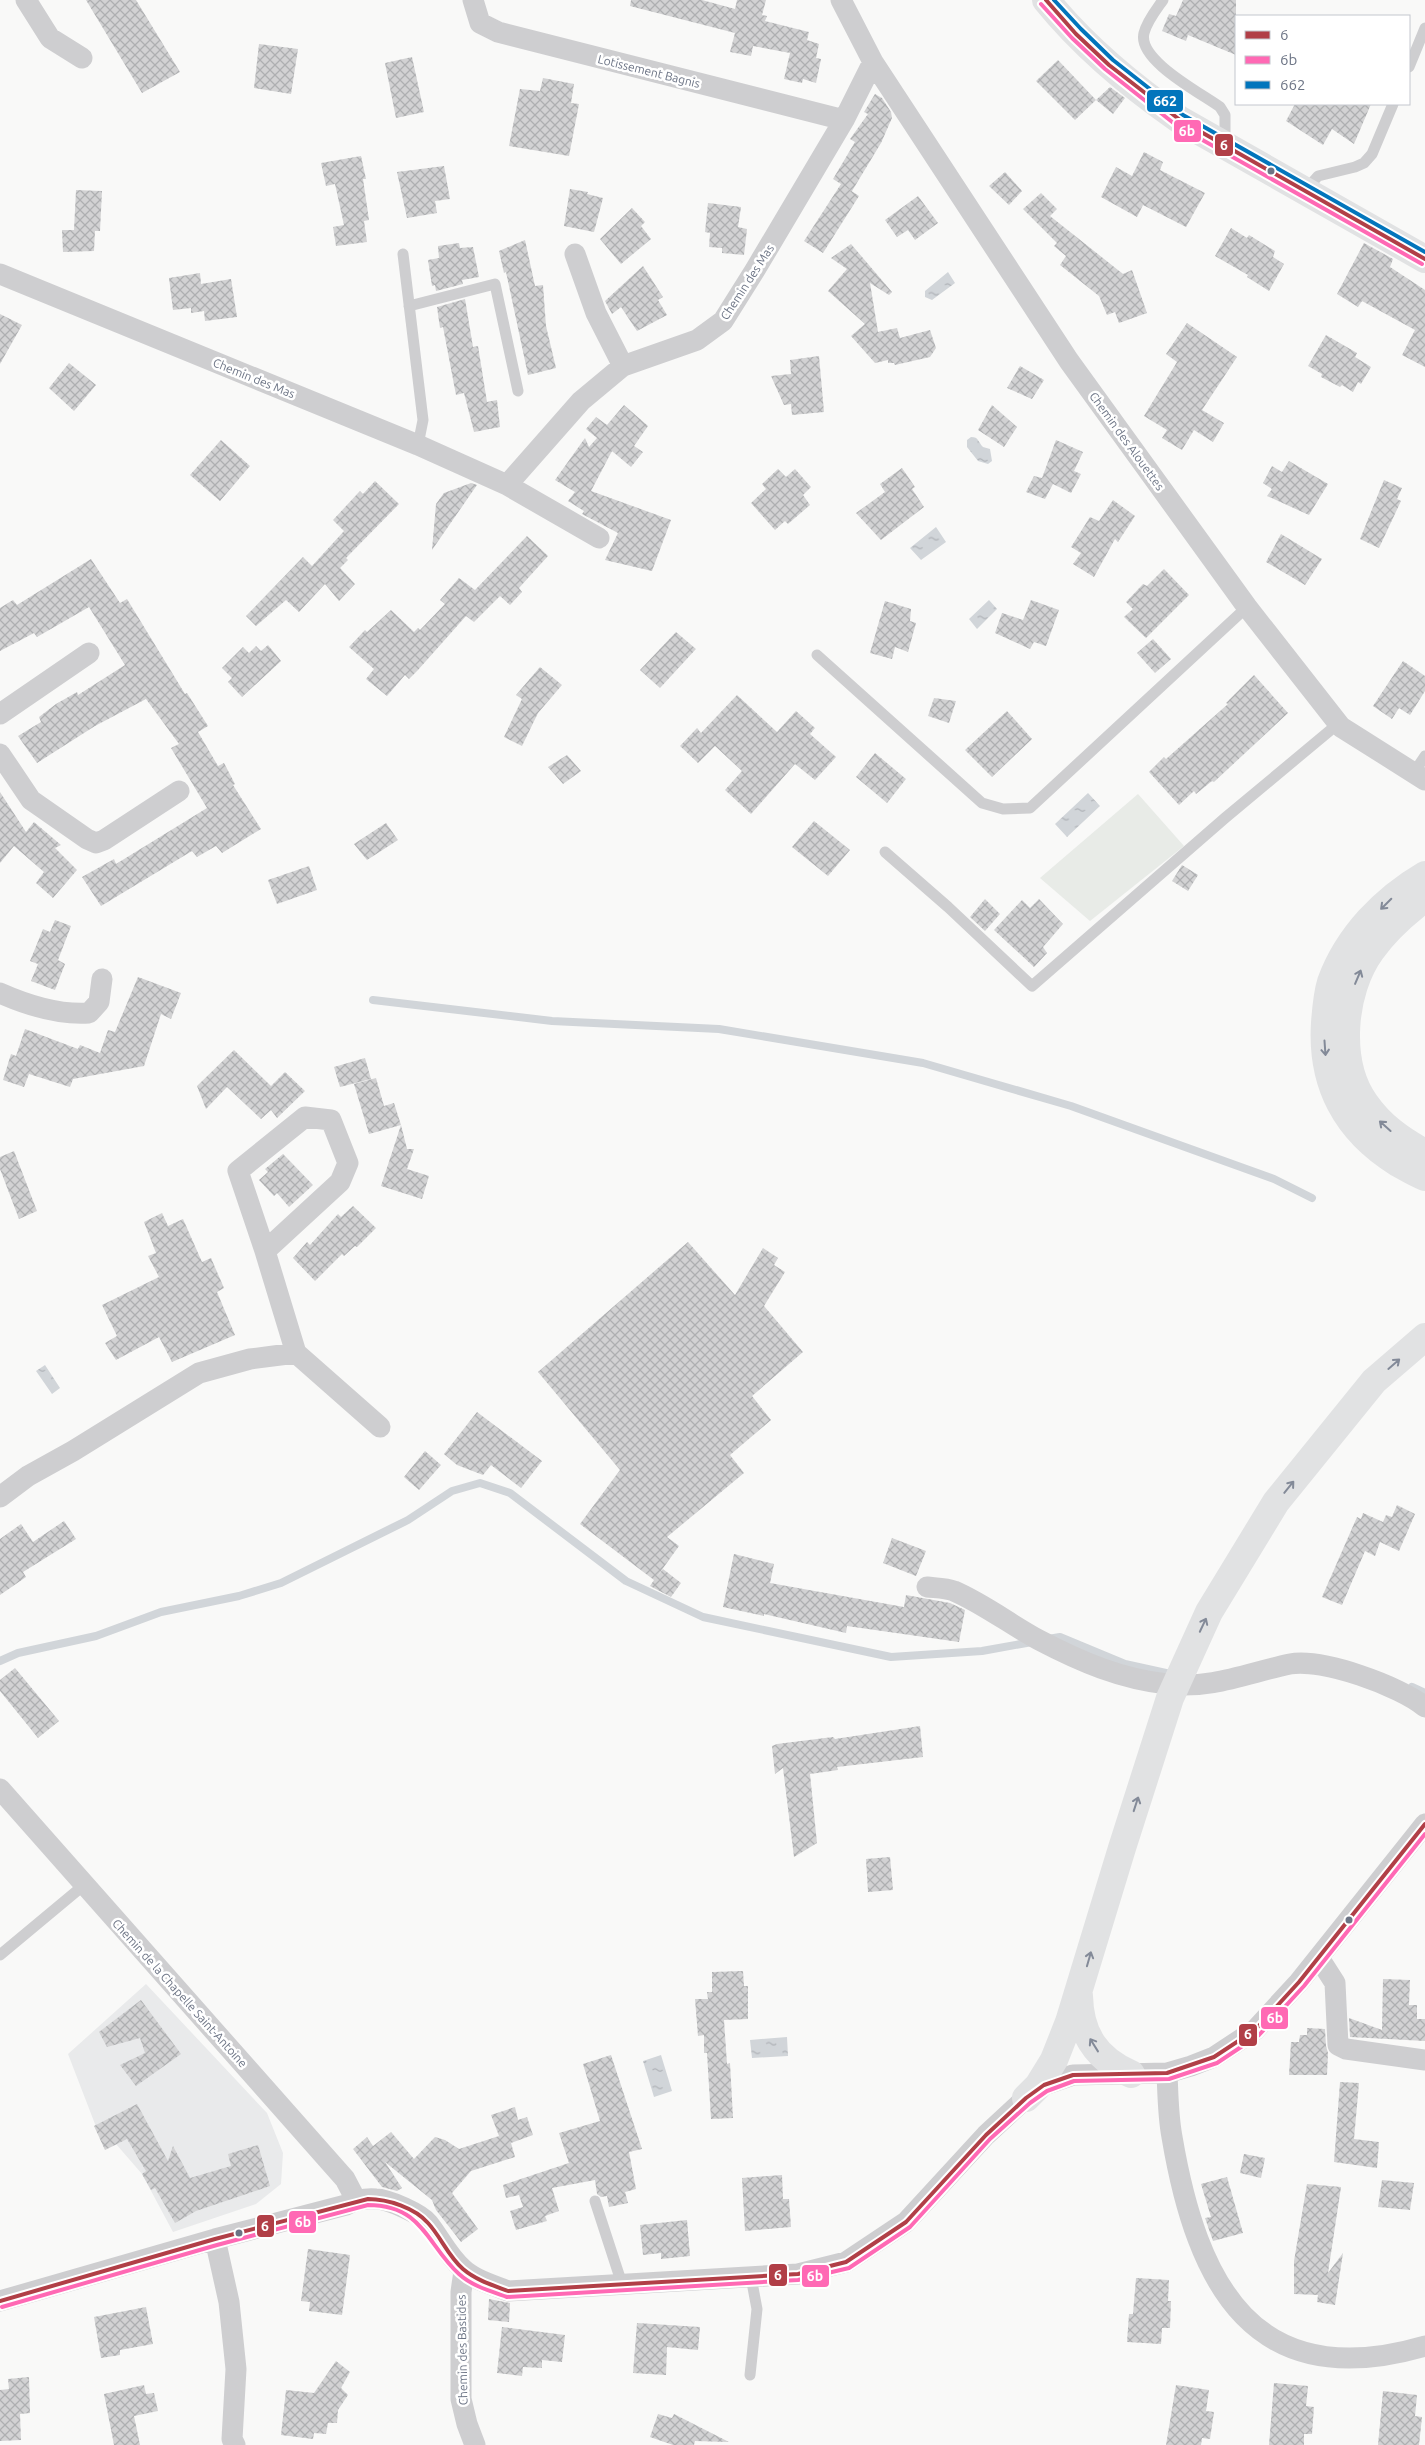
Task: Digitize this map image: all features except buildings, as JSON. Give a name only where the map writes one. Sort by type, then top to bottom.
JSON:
[{"type":"main road","points":[[1046,0],[1070,30],[1146,96],[1180,120],[1425,259]]},
{"type":"main road","points":[[1425,875],[1386,903],[1362,928],[1344,955],[1331,982],[1326,1008],[1324,1037],[1326,1063],[1333,1091],[1348,1118],[1367,1140],[1390,1158],[1425,1176]]},
{"type":"main road","points":[[1425,898],[1404,914],[1370,952],[1357,978],[1349,1001],[1346,1045],[1351,1076],[1363,1101],[1380,1122],[1402,1141],[1425,1153]]},
{"type":"main road","points":[[1026,2098],[1038,2086],[1054,2060],[1079,1994],[1122,1848],[1170,1698],[1209,1612],[1276,1502],[1374,1381],[1425,1337]]},
{"type":"main road","points":[[1079,1994],[1080,2013],[1093,2045],[1108,2062],[1131,2074]]},
{"type":"street","points":[[26,0],[50,38],[82,58]]},
{"type":"street","name":"Lotissement Bagnis","points":[[473,0],[480,23],[498,32],[844,120]]},
{"type":"street","points":[[841,0],[873,62]]},
{"type":"street","name":"Chemin des Mas","points":[[507,485],[581,401],[623,366],[697,340],[723,321],[844,120],[873,62]]},
{"type":"street","name":"Chemin des Alouettes","points":[[873,62],[1070,361],[1247,607],[1339,723],[1419,777]]},
{"type":"street","points":[[575,254],[596,313],[623,366]]},
{"type":"street","name":"Chemin des Mas","points":[[0,274],[418,445],[507,485],[599,538]]},
{"type":"street","points":[[0,714],[89,653]]},
{"type":"street","points":[[0,754],[31,800],[96,843],[104,840],[179,791]]},
{"type":"street","points":[[0,992],[41,1008],[75,1014],[89,1013],[99,1002],[102,979]]},
{"type":"street","points":[[265,1251],[340,1182],[348,1163],[330,1120],[305,1116],[238,1171],[296,1353],[380,1427]]},
{"type":"street","points":[[0,1497],[28,1476],[73,1451],[199,1373],[250,1359],[296,1353]]},
{"type":"street","points":[[927,1587],[952,1590],[1039,1640],[1110,1674],[1167,1684],[1203,1685],[1246,1677],[1291,1664],[1328,1667],[1367,1677],[1415,1699],[1425,1707]]},
{"type":"street","name":"Chemin de la Chapelle Saint-Antoine","points":[[0,1789],[8,1810],[84,1886],[345,2179],[356,2200]]},
{"type":"street","points":[[0,2301],[215,2239],[346,2205],[356,2200],[378,2198],[407,2209],[427,2221],[448,2253],[464,2271],[482,2281],[508,2290],[798,2274],[846,2262],[906,2222],[986,2135],[1026,2098],[1044,2085],[1073,2075],[1167,2073],[1214,2057],[1255,2030],[1319,1958],[1425,1824]]},
{"type":"street","points":[[1319,1958],[1335,1983],[1338,2045],[1346,2049],[1425,2060]]},
{"type":"street","points":[[1167,2073],[1171,2135],[1182,2188],[1201,2251],[1232,2305],[1259,2331],[1296,2351],[1337,2359],[1376,2358],[1425,2346]]},
{"type":"street","points":[[215,2239],[229,2302],[236,2369],[232,2439],[235,2445]]},
{"type":"street","name":"Chemin des Bastides","points":[[464,2271],[461,2292],[461,2399],[475,2445]]},
{"type":"lane","points":[[1163,0],[1148,22],[1143,35],[1145,47],[1156,62],[1220,108],[1225,115],[1225,145]]},
{"type":"lane","points":[[1410,65],[1425,28]]},
{"type":"lane","points":[[1305,191],[1318,176],[1364,163],[1372,154],[1393,105]]},
{"type":"lane","points":[[404,254],[423,420],[418,445]]},
{"type":"lane","points":[[409,306],[496,284],[518,391]]},
{"type":"lane","points":[[817,655],[982,803],[1003,809],[1030,808],[1247,607]]},
{"type":"lane","points":[[885,852],[948,907],[1032,986],[1225,818],[1339,723]]},
{"type":"lane","points":[[1419,777],[1425,756]]},
{"type":"lane","points":[[0,1955],[84,1886]]},
{"type":"lane","points":[[595,2201],[622,2284]]},
{"type":"lane","points":[[750,2375],[757,2309],[751,2277]]},
{"type":"shaded area","points":[[1138,794],[1184,846],[1090,921],[1040,878]]},
{"type":"shaded area","points":[[146,1984],[267,2113],[283,2153],[281,2184],[256,2204],[173,2232],[142,2174],[116,2144],[105,2150],[68,2054]]},
{"type":"water","points":[[948,272],[955,283],[932,300],[925,297],[925,291]]},
{"type":"water","points":[[971,437],[977,439],[983,447],[990,449],[992,461],[988,464],[978,461],[967,447],[967,440]]},
{"type":"water","points":[[936,527],[946,542],[921,560],[910,548]]},
{"type":"water","points":[[989,600],[997,609],[977,629],[969,619]]},
{"type":"water","points":[[1088,793],[1100,806],[1067,837],[1055,824]]},
{"type":"water","points":[[45,1365],[60,1388],[52,1394],[36,1371]]},
{"type":"water","points":[[787,2037],[788,2056],[752,2058],[750,2040]]},
{"type":"water","points":[[661,2055],[672,2091],[654,2097],[643,2061]]},
{"type":"waterway","points":[[373,1000],[552,1021],[719,1029],[923,1063],[1071,1106],[1274,1179],[1312,1198]]},
{"type":"waterway","points":[[0,1661],[18,1653],[96,1636],[161,1612],[239,1596],[281,1583],[408,1520],[452,1491],[480,1483],[510,1493],[626,1581],[703,1617],[891,1657],[982,1651],[1032,1642]]},
{"type":"waterway","points":[[1048,1639],[1060,1637],[1125,1664],[1175,1675]]},
{"type":"waterway","points":[[1412,1687],[1425,1693]]},
{"type":"transit line","name":"6","points":[[1046,0],[1076,34],[1109,65],[1180,120],[1425,259]]},
{"type":"transit line","name":"662","points":[[1054,0],[1113,60],[1183,115],[1425,252]]},
{"type":"transit line","name":"6b","points":[[1041,4],[1072,38],[1105,69],[1176,125],[1422,264]]},
{"type":"transit line","name":"6","points":[[0,2301],[215,2239],[368,2199],[401,2205],[416,2213],[433,2228],[453,2258],[463,2269],[479,2279],[508,2291],[798,2274],[846,2262],[906,2222],[986,2135],[1026,2098],[1044,2085],[1073,2075],[1167,2073],[1214,2057],[1255,2030],[1299,1982],[1425,1824]]},
{"type":"transit line","name":"6b","points":[[2,2307],[217,2245],[368,2205],[386,2207],[401,2212],[413,2219],[459,2274],[475,2285],[507,2297],[798,2280],[849,2268],[910,2227],[990,2139],[1030,2103],[1047,2091],[1074,2081],[1169,2079],[1217,2063],[1259,2035],[1304,1986],[1425,1834]]}]
